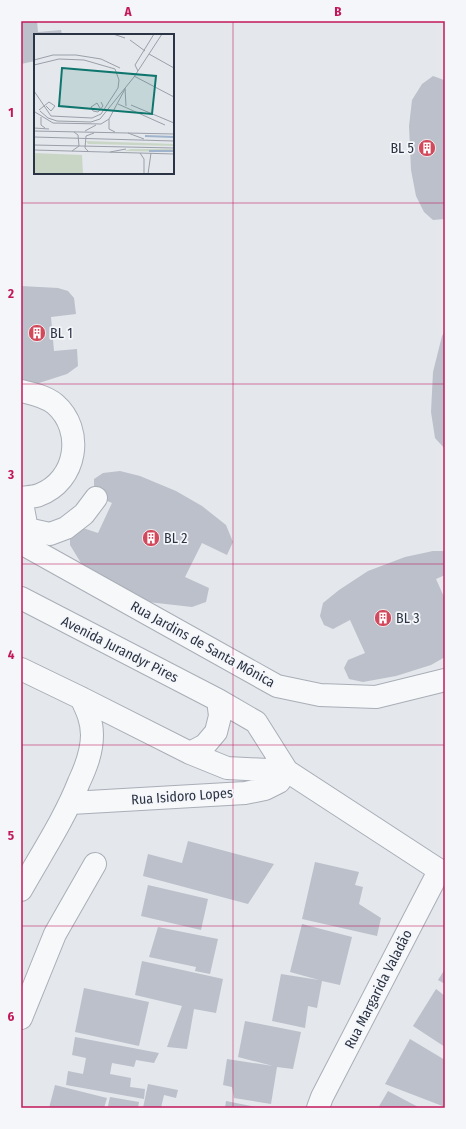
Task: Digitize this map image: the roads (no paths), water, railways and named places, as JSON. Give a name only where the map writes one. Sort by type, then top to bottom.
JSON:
[{"type":"street","points":[[21,391],[39,395],[55,404],[66,418],[73,435],[73,454],[67,471],[55,486],[39,494],[21,498],[23,536],[50,534],[66,528],[84,514],[96,498]]},
{"type":"street","name":"Rua Jardins de Santa Mônica","points":[[23,536],[277,686],[320,695],[376,697],[445,680]]},
{"type":"street","name":"Avenida Jurandyr Pires","points":[[21,598],[218,700],[256,722],[287,772],[442,873]]},
{"type":"street","name":"Avenida Jurandyr Pires","points":[[21,669],[190,753],[227,768],[287,772]]},
{"type":"street","points":[[21,890],[70,803],[85,769],[91,750],[92,736],[90,716],[81,698]]},
{"type":"street","points":[[190,753],[205,745],[216,732],[220,716],[218,700]]},
{"type":"street","name":"Rua Isidoro Lopes","points":[[70,803],[245,792],[265,789],[279,782],[287,772]]},
{"type":"street","points":[[21,1018],[55,934],[95,864]]},
{"type":"street","name":"Rua Margarida Valadão","points":[[318,1108],[322,1096],[442,873]]},
{"type":"place","name":"BL 5","points":[[427,148]]},
{"type":"place","name":"BL 1","points":[[37,333]]},
{"type":"place","name":"BL 2","points":[[151,538]]},
{"type":"place","name":"BL 3","points":[[383,618]]}]
